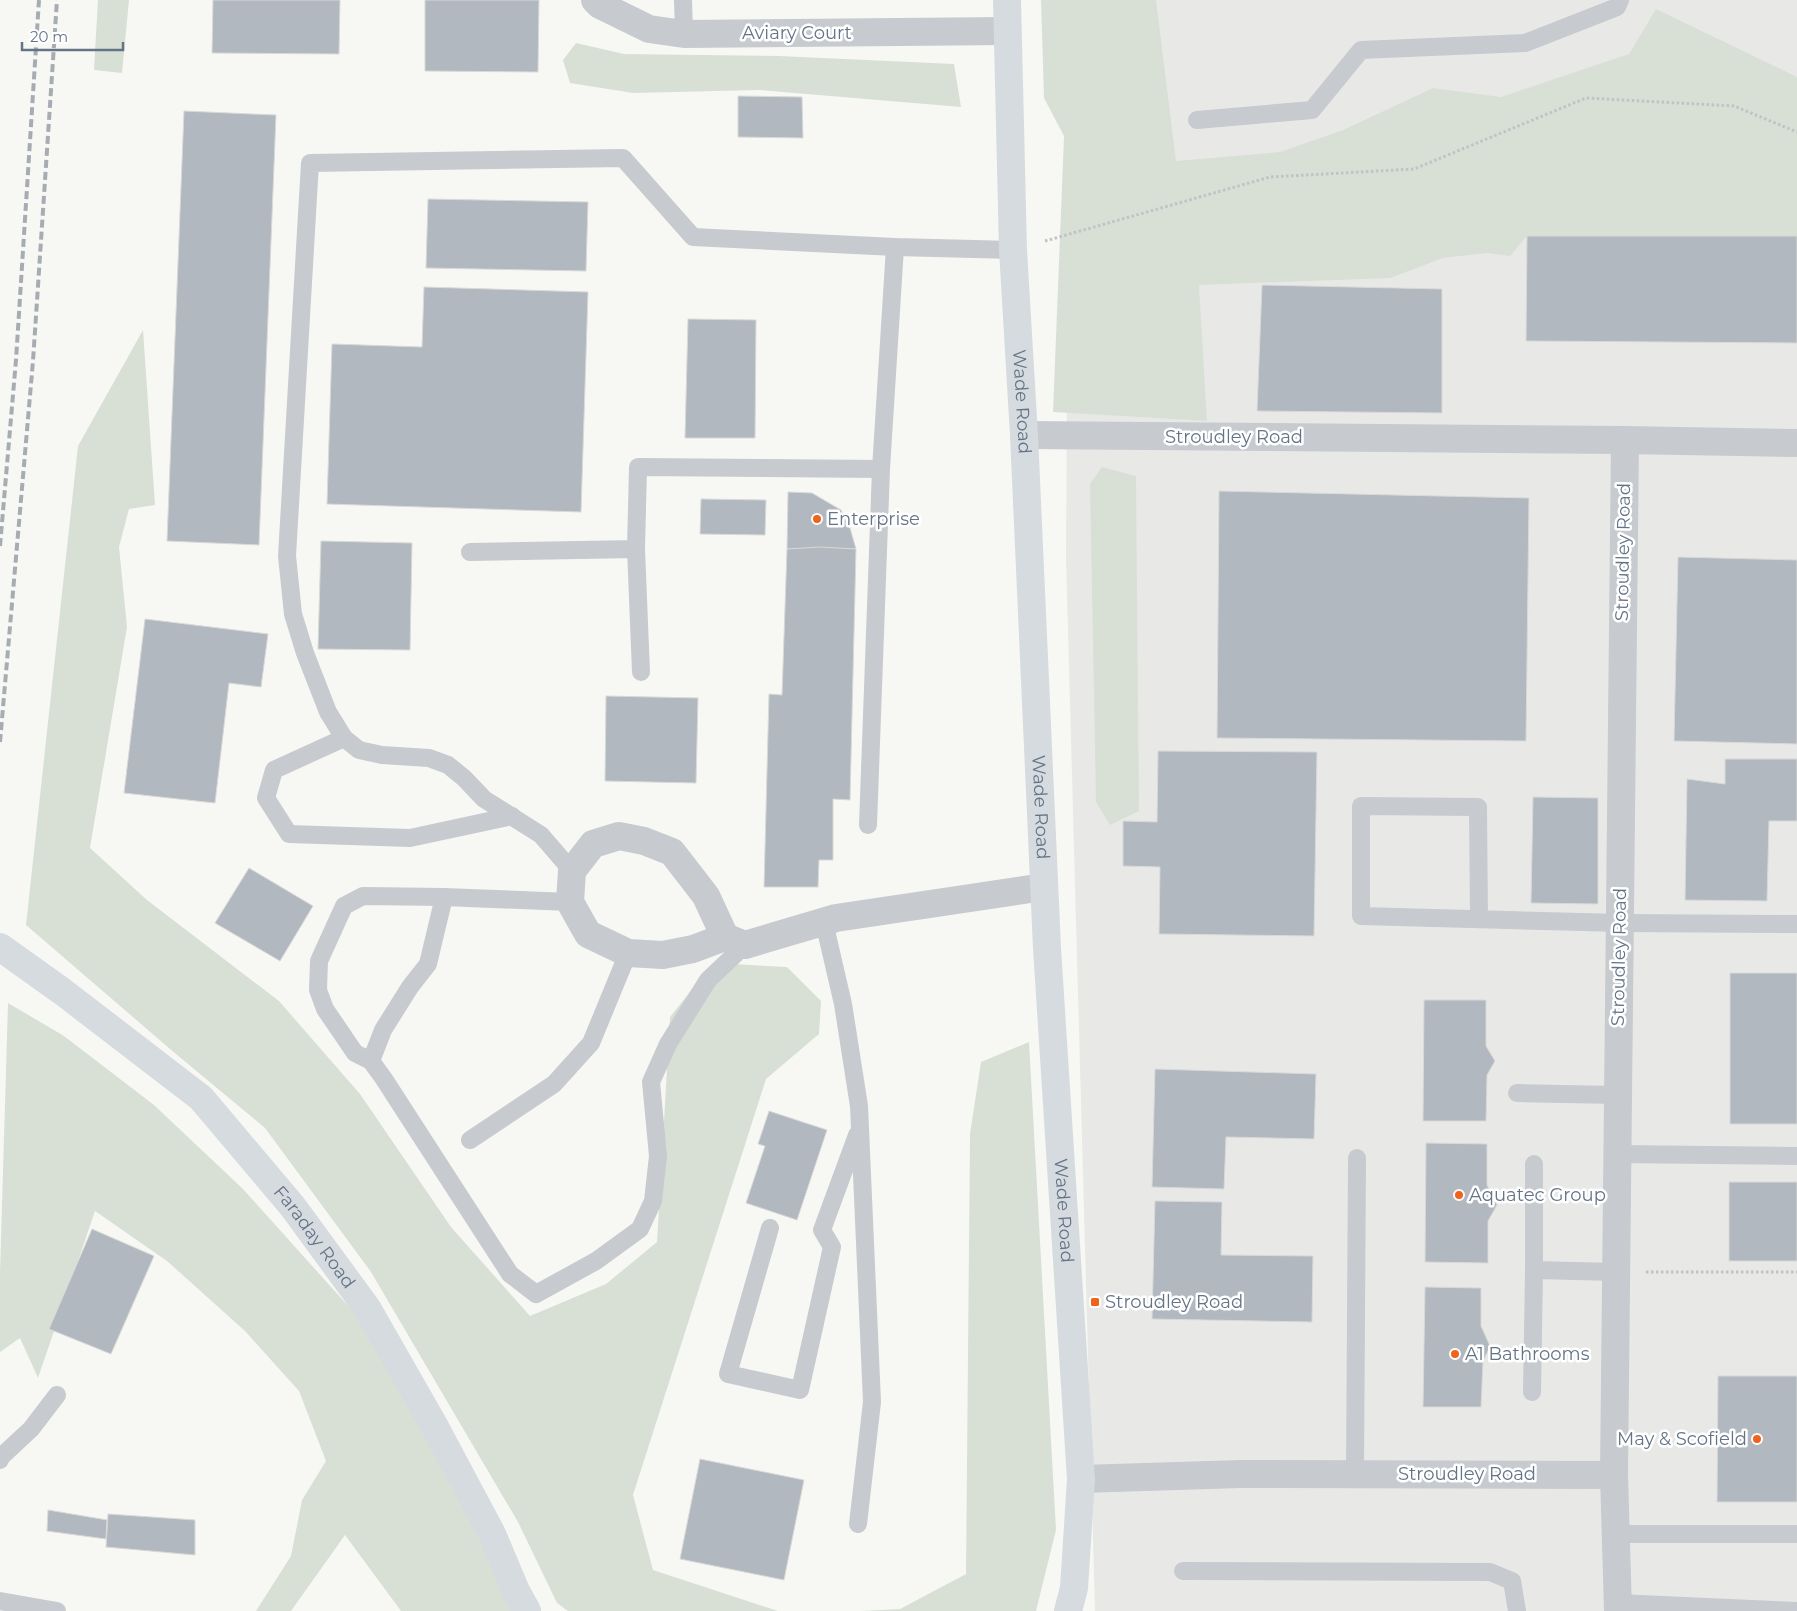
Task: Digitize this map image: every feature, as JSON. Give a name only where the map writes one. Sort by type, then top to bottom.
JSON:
[{"type":"street","name":"Aviary Court","points":[[595,0],[600,5],[649,29],[684,34],[1007,31]]},
{"type":"street","name":"Wade Road","points":[[1007,0],[1013,250],[1024,435],[1046,948],[1082,1479],[1074,1588],[1068,1611]]},
{"type":"street","name":"Stroudley Road","points":[[1024,435],[1797,443]]},
{"type":"street","name":"Stroudley Road","points":[[1618,1607],[1614,1475],[1615,1272],[1625,440]]},
{"type":"street","points":[[735,941],[706,896],[672,852],[644,840],[619,836],[593,844],[572,871],[570,902],[588,934],[628,953],[663,955],[693,948],[735,941],[824,922],[836,918],[1044,887]]},
{"type":"street","name":"Faraday Road","points":[[0,947],[63,992],[201,1098],[293,1207],[367,1308],[435,1427],[492,1534],[516,1591],[527,1611]]},
{"type":"street","name":"Stroudley Road","points":[[1082,1479],[1241,1474],[1614,1475]]},
{"type":"lane","points":[[683,0],[684,34]]},
{"type":"lane","points":[[1197,120],[1312,110],[1361,50],[1525,43],[1617,7],[1620,0]]},
{"type":"lane","points":[[572,871],[541,836],[484,799],[464,778],[448,765],[429,758],[382,755],[359,750],[344,738],[328,712],[305,653],[293,614],[287,556],[310,163],[623,158],[693,237],[895,248],[1013,250]]},
{"type":"lane","points":[[868,825],[881,469],[895,248]]},
{"type":"lane","points":[[641,672],[636,548],[638,468],[881,469]]},
{"type":"lane","points":[[470,552],[636,548]]},
{"type":"lane","points":[[344,738],[274,770],[266,798],[289,834],[410,838],[512,816]]},
{"type":"lane","points":[[1479,919],[1478,807],[1361,806],[1361,916],[1619,923],[1797,924]]},
{"type":"lane","points":[[570,902],[363,896],[344,906],[319,962],[318,990],[325,1009],[355,1053],[371,1060],[384,1078],[510,1274],[536,1294],[596,1261],[640,1229],[653,1201],[658,1156],[651,1082],[668,1044],[735,941]]},
{"type":"lane","points":[[371,1060],[383,1030],[410,987],[428,964],[444,897]]},
{"type":"lane","points":[[824,922],[842,1004],[859,1106],[872,1402],[858,1524]]},
{"type":"lane","points":[[470,1140],[554,1084],[591,1042],[628,953]]},
{"type":"lane","points":[[1517,1093],[1617,1095]]},
{"type":"lane","points":[[770,1228],[728,1374],[800,1390],[832,1247],[822,1230],[860,1128]]},
{"type":"lane","points":[[1617,1154],[1797,1156]]},
{"type":"lane","points":[[1355,1474],[1357,1158]]},
{"type":"lane","points":[[1532,1392],[1534,1164]]},
{"type":"lane","points":[[1534,1270],[1615,1272]]},
{"type":"lane","points":[[0,1460],[31,1429],[57,1395]]},
{"type":"lane","points":[[1615,1534],[1797,1534]]},
{"type":"lane","points":[[1183,1571],[1490,1572],[1512,1581],[1517,1611]]},
{"type":"lane","points":[[0,1601],[57,1611]]},
{"type":"lane","points":[[1618,1607],[1797,1611]]},
{"type":"path","points":[[1013,250],[1270,177],[1414,169],[1586,98],[1734,106],[1797,132]]},
{"type":"path","points":[[1615,1272],[1797,1272]]},
{"type":"shaded area","points":[[98,0],[129,0],[122,73],[94,70]]},
{"type":"shaded area","points":[[1041,0],[1156,0],[1176,161],[1280,152],[1343,130],[1433,88],[1501,97],[1629,54],[1656,9],[1797,77],[1797,236],[1527,236],[1510,256],[1487,253],[1443,258],[1390,278],[1199,285],[1207,421],[1053,412],[1064,136],[1044,98]]},
{"type":"shaded area","points":[[1069,0],[1797,0],[1797,1611],[1095,1611],[1066,558]]},
{"type":"shaded area","points":[[576,43],[624,54],[779,56],[954,64],[961,107],[760,90],[633,93],[570,83],[563,60]]},
{"type":"shaded area","points":[[143,330],[155,505],[129,509],[119,547],[127,627],[90,848],[147,900],[279,1001],[360,1094],[451,1227],[530,1316],[606,1284],[657,1242],[670,1017],[713,963],[787,967],[821,1001],[819,1034],[766,1079],[633,1495],[653,1570],[778,1611],[568,1611],[557,1603],[518,1522],[371,1272],[265,1128],[26,925],[78,446]]},
{"type":"shaded area","points":[[1102,467],[1136,476],[1139,811],[1110,825],[1096,802],[1090,484]]},
{"type":"shaded area","points":[[8,1003],[64,1036],[154,1105],[243,1189],[368,1328],[435,1449],[514,1611],[401,1611],[345,1535],[291,1611],[256,1611],[291,1556],[302,1500],[326,1461],[299,1391],[245,1331],[167,1261],[95,1211],[38,1378],[20,1338],[0,1352],[0,1273]]},
{"type":"shaded area","points":[[1029,1042],[1056,1530],[1036,1611],[861,1611],[900,1609],[966,1574],[970,1134],[981,1062]]},
{"type":"building","points":[[213,0],[340,0],[339,54],[212,53]]},
{"type":"building","points":[[425,0],[539,0],[538,72],[425,71]]},
{"type":"building","points":[[738,96],[802,97],[803,138],[738,137]]},
{"type":"building","points":[[184,111],[276,115],[259,545],[167,541]]},
{"type":"building","points":[[428,199],[588,202],[586,271],[426,268]]},
{"type":"building","points":[[1527,236],[1797,236],[1797,343],[1526,341]]},
{"type":"building","points":[[1262,285],[1442,289],[1442,413],[1257,411]]},
{"type":"building","points":[[424,287],[588,292],[581,512],[327,504],[332,344],[422,347]]},
{"type":"building","points":[[688,319],[756,320],[755,438],[685,438]]},
{"type":"building","points":[[1219,491],[1529,498],[1526,741],[1217,738]]},
{"type":"building","name":"Enterprise","points":[[788,492],[812,493],[841,510],[850,528],[856,549],[787,549]]},
{"type":"building","points":[[701,499],[766,500],[765,535],[700,534]]},
{"type":"building","points":[[321,541],[412,543],[410,650],[318,649]]},
{"type":"building","points":[[820,547],[856,549],[850,800],[833,799],[833,860],[819,860],[818,887],[764,887],[769,694],[782,695],[787,549]]},
{"type":"building","points":[[1678,557],[1797,560],[1797,744],[1674,741]]},
{"type":"building","points":[[145,619],[268,634],[261,687],[229,683],[215,803],[124,793]]},
{"type":"building","points":[[606,696],[698,698],[696,783],[605,781]]},
{"type":"building","points":[[1158,751],[1317,752],[1314,936],[1159,934],[1160,867],[1123,866],[1123,821],[1157,822]]},
{"type":"building","points":[[1725,759],[1797,759],[1797,821],[1769,821],[1767,901],[1685,900],[1687,779],[1725,784]]},
{"type":"building","points":[[1533,797],[1598,798],[1598,904],[1531,903]]},
{"type":"building","points":[[249,868],[313,906],[280,961],[215,923]]},
{"type":"building","points":[[1730,973],[1797,973],[1797,1124],[1730,1124]]},
{"type":"building","points":[[1424,1000],[1486,1000],[1486,1046],[1495,1061],[1487,1075],[1486,1121],[1423,1121]]},
{"type":"building","points":[[1155,1069],[1316,1074],[1314,1139],[1226,1137],[1224,1189],[1152,1187]]},
{"type":"building","points":[[769,1111],[827,1130],[797,1220],[746,1203],[765,1146],[758,1144]]},
{"type":"building","name":"Aquatec Group","points":[[1426,1143],[1487,1144],[1487,1185],[1497,1205],[1488,1221],[1488,1263],[1425,1262]]},
{"type":"building","points":[[1729,1182],[1797,1182],[1797,1261],[1729,1261]]},
{"type":"building","points":[[1155,1201],[1222,1202],[1221,1255],[1313,1256],[1312,1322],[1152,1319]]},
{"type":"building","points":[[92,1229],[154,1256],[111,1354],[49,1329]]},
{"type":"building","name":"A1 Bathrooms","points":[[1425,1287],[1481,1288],[1481,1326],[1490,1346],[1483,1362],[1481,1407],[1423,1407]]},
{"type":"building","name":"May & Scofield","points":[[1718,1376],[1797,1376],[1797,1502],[1717,1502]]},
{"type":"building","points":[[700,1459],[804,1480],[784,1580],[680,1559]]},
{"type":"building","points":[[48,1510],[107,1520],[106,1539],[47,1531]]},
{"type":"building","points":[[108,1514],[195,1520],[195,1555],[106,1547]]},
{"type":"railway","points":[[0,546],[16,360],[39,0]]},
{"type":"railway","points":[[0,742],[33,361],[57,0]]},
{"type":"place","name":"Enterprise","points":[[817,519]]},
{"type":"place","name":"Aquatec Group","points":[[1459,1195]]},
{"type":"place","name":"Stroudley Road","points":[[1095,1302]]},
{"type":"place","name":"A1 Bathrooms","points":[[1455,1354]]},
{"type":"place","name":"May & Scofield","points":[[1757,1439]]}]
